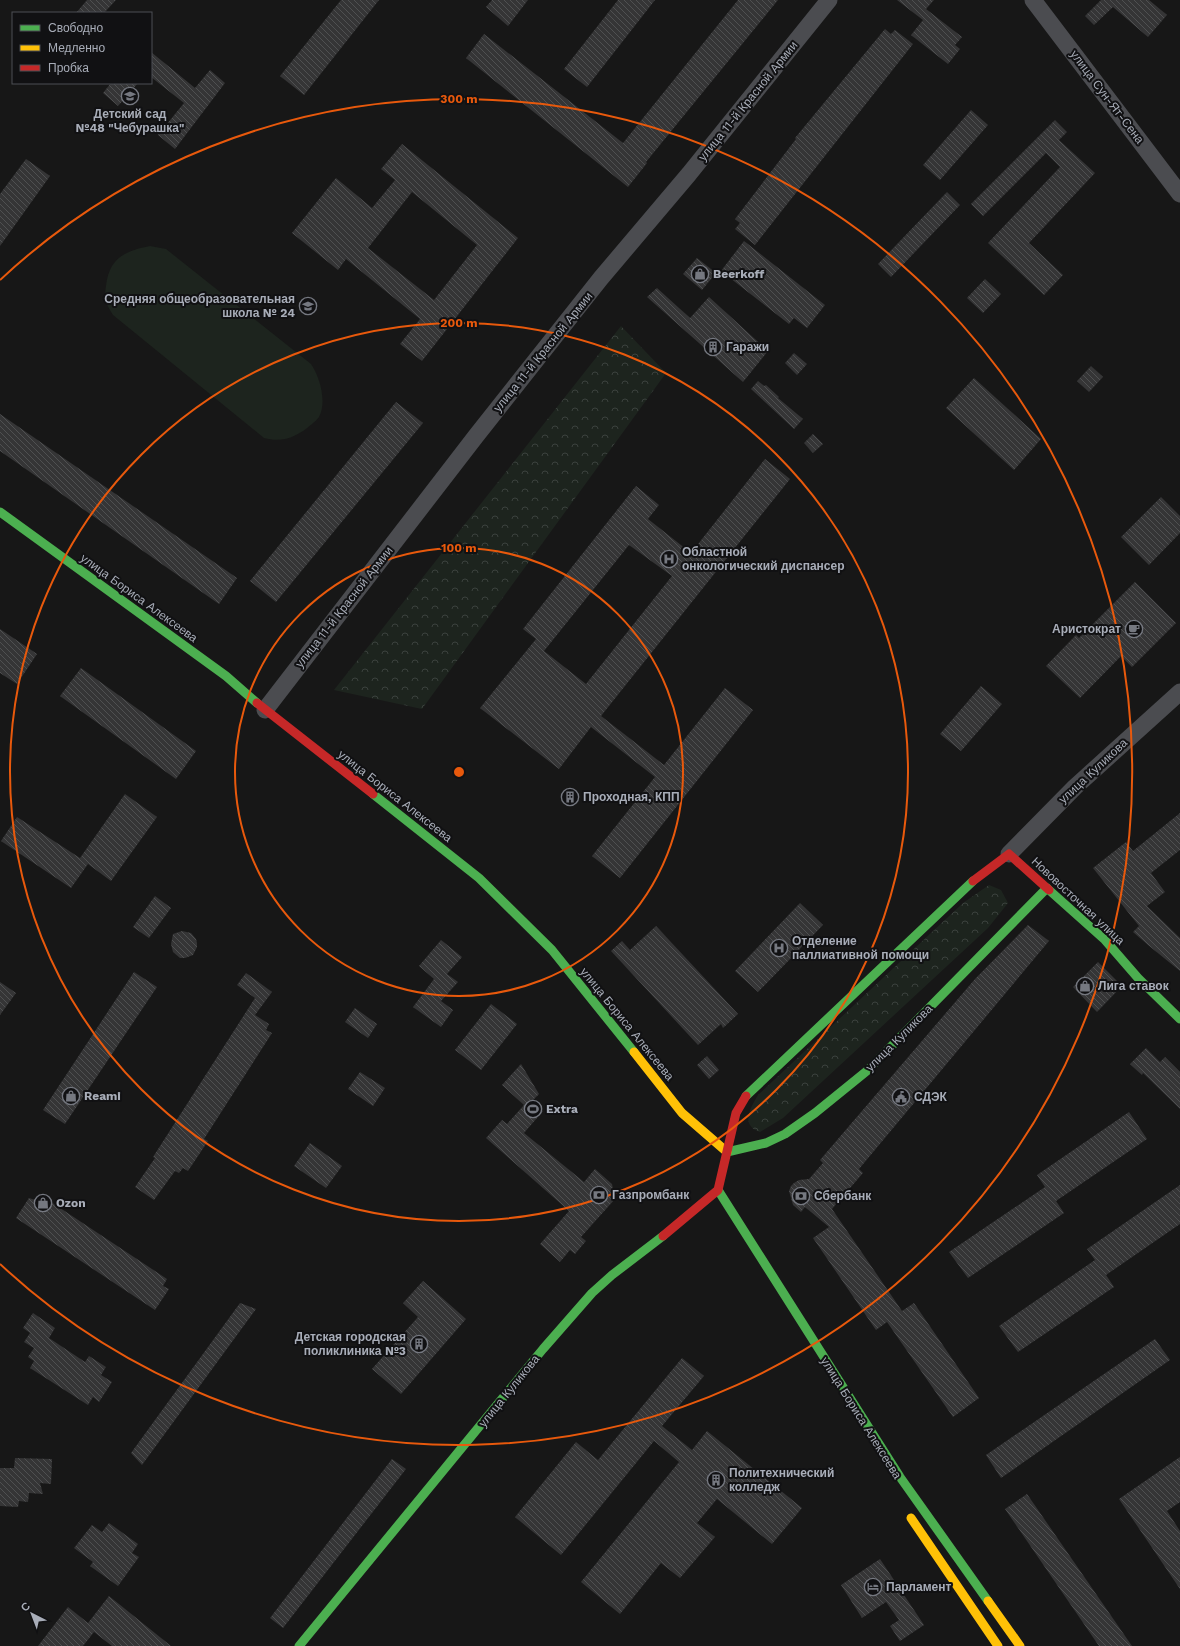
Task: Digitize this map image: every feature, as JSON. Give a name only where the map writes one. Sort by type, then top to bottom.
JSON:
[{"type":"main road","name":"улица Бориса Алексеева","points":[[0,512],[208,663],[265,710],[479,878],[552,950],[588,993],[682,1113],[727,1152]]},
{"type":"main road","points":[[1009,854],[967,885],[743,1099],[736,1113],[718,1190],[798,1322],[900,1477],[1020,1646]]},
{"type":"main road","name":"Нововосточная улица","points":[[1009,854],[1105,940],[1138,978],[1180,1019]]},
{"type":"main road","name":"улица Куликова","points":[[727,1152],[766,1143],[785,1134],[815,1113],[868,1070],[1047,888]]},
{"type":"main road","name":"улица Куликова","points":[[299,1646],[538,1355],[592,1293],[612,1275],[709,1202],[718,1190]]},
{"type":"main road","points":[[906,1510],[998,1646]]},
{"type":"street","name":"улица 11-й Красной Армии","points":[[265,710],[480,430],[601,278],[689,174],[829,0]]},
{"type":"street","name":"улица Сун-Ят-Сена","points":[[1033,0],[1180,194]]},
{"type":"street","name":"улица Куликова","points":[[1009,854],[1075,787],[1180,692]]},
{"type":"green space","points":[[150,246],[166,249],[311,364],[320,383],[322,397],[321,411],[316,420],[306,429],[290,438],[277,440],[264,438],[113,315],[105,298],[108,276],[111,269],[115,262],[126,253]]},
{"type":"green space","points":[[621,326],[666,373],[422,709],[334,690]]},
{"type":"green space","points":[[989,885],[1001,890],[1008,903],[988,928],[783,1118],[760,1132],[754,1129],[748,1121],[748,1116],[758,1095],[963,903]]},
{"type":"building","points":[[87,0],[116,0],[105,12],[77,12]]},
{"type":"building","points":[[341,0],[379,0],[304,95],[280,76]]},
{"type":"building","points":[[492,0],[528,0],[508,26],[486,7]]},
{"type":"building","points":[[618,0],[655,0],[587,87],[564,69]]},
{"type":"building","points":[[738,0],[778,0],[646,162],[647,163],[628,187],[466,58],[484,34],[623,143]]},
{"type":"building","points":[[897,0],[934,0],[926,9],[962,37],[955,45],[960,49],[948,64],[911,35],[923,20]]},
{"type":"building","points":[[1101,0],[1149,0],[1167,15],[1148,37],[1113,7],[1094,25],[1085,16]]},
{"type":"building","points":[[885,29],[891,34],[895,30],[913,44],[755,245],[735,229],[740,223],[735,219],[796,139],[795,138]]},
{"type":"building","points":[[152,53],[195,88],[210,70],[225,83],[175,149],[158,135],[184,103],[152,78]]},
{"type":"building","points":[[110,84],[137,84],[118,106],[103,93]]},
{"type":"building","points":[[971,110],[988,125],[940,180],[923,165]]},
{"type":"building","points":[[1055,120],[1067,132],[1059,140],[1095,173],[1029,243],[1063,275],[1044,295],[988,243],[1060,167],[1046,153],[983,216],[971,204]]},
{"type":"building","points":[[402,144],[518,238],[422,361],[400,344],[420,319],[346,259],[338,270],[292,233],[336,178],[372,208],[395,180],[381,169]],"holes":[[[412,192],[477,245],[434,300],[368,248]]]},
{"type":"building","points":[[26,159],[50,176],[0,246],[0,194]]},
{"type":"building","points":[[947,192],[960,205],[891,277],[878,264]]},
{"type":"building","points":[[744,241],[825,305],[807,328],[794,318],[789,324],[721,271]]},
{"type":"building","name":"Beerkoff","points":[[697,258],[716,273],[702,290],[683,274]]},
{"type":"building","points":[[985,279],[1001,294],[983,313],[967,298]]},
{"type":"building","points":[[657,288],[690,318],[709,297],[768,351],[743,382],[647,297]]},
{"type":"building","points":[[794,353],[807,364],[797,375],[785,363]]},
{"type":"building","points":[[1091,366],[1103,377],[1089,392],[1077,381]]},
{"type":"building","points":[[974,378],[1041,439],[1014,470],[946,408]]},
{"type":"building","points":[[758,381],[764,386],[766,385],[779,397],[778,398],[803,419],[794,429],[751,389]]},
{"type":"building","points":[[396,402],[423,423],[276,602],[250,581]]},
{"type":"building","points":[[0,414],[237,578],[219,604],[0,451]]},
{"type":"building","points":[[813,434],[823,444],[813,453],[804,443]]},
{"type":"building","points":[[765,459],[790,479],[601,716],[664,765],[725,688],[753,710],[620,878],[592,856],[655,777],[591,727],[559,769],[480,708],[536,639],[523,629],[636,486],[659,505],[648,519],[691,553]],"holes":[[[629,545],[672,576],[586,684],[544,651]]]},
{"type":"building","points":[[1161,497],[1180,516],[1180,533],[1149,565],[1121,537]]},
{"type":"building","points":[[1135,582],[1176,623],[1132,667],[1121,656],[1080,698],[1046,666],[1076,635],[1079,638]]},
{"type":"building","points":[[0,629],[37,654],[17,684],[0,673]]},
{"type":"building","points":[[81,668],[196,751],[176,779],[60,696]]},
{"type":"building","points":[[981,686],[1002,704],[961,751],[940,734]]},
{"type":"building","points":[[125,794],[157,817],[111,881],[88,864],[71,888],[1,841],[17,817],[80,858]]},
{"type":"building","points":[[1180,813],[1180,850],[1151,873],[1165,892],[1147,906],[1180,938],[1180,971],[1133,932],[1139,926],[1093,868],[1126,842],[1133,851]]},
{"type":"building","points":[[155,896],[171,908],[149,938],[133,927]]},
{"type":"building","name":"Отделение паллиативной помощи","points":[[800,903],[823,925],[758,992],[735,971]]},
{"type":"building","points":[[1028,925],[1049,941],[859,1169],[863,1173],[832,1209],[902,1311],[914,1303],[979,1398],[953,1417],[887,1322],[876,1330],[813,1238],[829,1227],[805,1207],[801,1212],[793,1205],[789,1191],[791,1186],[799,1180],[809,1179],[823,1163],[820,1160],[975,979]]},
{"type":"building","points":[[656,926],[738,1014],[723,1028],[721,1024],[698,1045],[611,951],[622,941],[630,950]]},
{"type":"building","points":[[182,931],[191,933],[196,939],[197,943],[197,947],[193,955],[185,958],[180,958],[173,952],[171,944],[173,934]]},
{"type":"building","points":[[441,940],[462,957],[447,974],[458,982],[441,1001],[453,1010],[441,1027],[413,1007],[434,979],[419,966]]},
{"type":"building","points":[[1098,962],[1122,986],[1097,1012],[1073,987]]},
{"type":"building","points":[[134,972],[157,987],[65,1124],[43,1110]]},
{"type":"building","points":[[246,973],[272,992],[255,1015],[269,1024],[266,1030],[272,1033],[204,1139],[208,1141],[188,1171],[183,1168],[179,1173],[175,1171],[154,1200],[135,1187],[155,1158],[153,1157],[255,998],[237,985]]},
{"type":"building","points":[[0,982],[16,993],[0,1015]]},
{"type":"building","points":[[491,1004],[517,1024],[481,1070],[455,1050]]},
{"type":"building","points":[[355,1008],[377,1024],[368,1038],[345,1022]]},
{"type":"building","points":[[1146,1048],[1160,1062],[1165,1057],[1180,1072],[1180,1109],[1143,1073],[1142,1075],[1130,1064]]},
{"type":"building","points":[[707,1056],[719,1070],[709,1079],[697,1065]]},
{"type":"building","points":[[521,1064],[539,1094],[532,1101],[543,1111],[524,1133],[584,1182],[595,1169],[612,1184],[615,1199],[581,1237],[586,1241],[575,1254],[570,1250],[560,1262],[540,1244],[569,1211],[486,1138],[502,1120],[507,1124],[524,1105],[502,1085]]},
{"type":"building","points":[[360,1072],[385,1088],[373,1106],[348,1089]]},
{"type":"building","points":[[1129,1112],[1147,1139],[1056,1201],[1064,1213],[968,1278],[949,1252],[1045,1187],[1037,1175]]},
{"type":"building","points":[[310,1143],[342,1166],[326,1188],[294,1166]]},
{"type":"building","points":[[1180,1185],[1180,1224],[1106,1275],[1114,1287],[1018,1352],[999,1326],[1095,1260],[1087,1249]]},
{"type":"building","points":[[39,1194],[167,1279],[163,1286],[169,1289],[155,1310],[16,1218],[29,1198],[35,1200]]},
{"type":"building","name":"Детская городская поликлиника №3","points":[[423,1281],[466,1319],[401,1394],[372,1369],[418,1317],[403,1303]]},
{"type":"building","points":[[240,1303],[256,1309],[142,1465],[131,1453]]},
{"type":"building","points":[[33,1313],[55,1328],[49,1338],[85,1362],[89,1356],[106,1367],[101,1375],[112,1382],[99,1402],[93,1397],[88,1405],[30,1368],[34,1361],[28,1357],[34,1348],[24,1342],[30,1333],[23,1328]]},
{"type":"building","points":[[1155,1339],[1170,1360],[1001,1478],[986,1455]]},
{"type":"building","name":"Политехнический колледж","points":[[682,1358],[704,1376],[662,1426],[692,1450],[707,1431],[802,1508],[772,1544],[717,1499],[697,1523],[715,1537],[680,1578],[661,1563],[620,1614],[581,1582],[679,1462],[654,1441],[561,1555],[515,1517],[576,1442],[598,1460]]},
{"type":"building","points":[[1180,1457],[1180,1502],[1167,1511],[1180,1531],[1180,1589],[1119,1499]]},
{"type":"building","points":[[15,1458],[52,1459],[51,1484],[40,1483],[43,1494],[29,1493],[28,1502],[19,1501],[18,1507],[0,1506],[0,1468],[14,1468]]},
{"type":"building","points":[[392,1459],[406,1469],[283,1628],[270,1618]]},
{"type":"building","points":[[1027,1494],[1132,1646],[1099,1646],[1005,1509]]},
{"type":"building","points":[[109,1523],[138,1544],[132,1553],[139,1557],[118,1586],[90,1566],[93,1562],[74,1548],[92,1525],[102,1532]]},
{"type":"building","points":[[880,1559],[924,1625],[900,1641],[890,1626],[899,1620],[886,1602],[862,1618],[841,1585]]},
{"type":"building","points":[[109,1596],[171,1646],[112,1646],[94,1632],[83,1646],[38,1646],[68,1607],[88,1623]]},
{"type":"traffic: fast","points":[[0,512],[226,676],[257,703]]},
{"type":"traffic: fast","points":[[373,794],[479,878],[552,950],[634,1052]]},
{"type":"traffic: fast","points":[[746,1096],[973,881]]},
{"type":"traffic: fast","points":[[727,1152],[766,1143],[785,1134],[815,1113],[868,1070],[1047,888]]},
{"type":"traffic: fast","points":[[1049,890],[1105,940],[1138,978],[1180,1019]]},
{"type":"traffic: fast","points":[[718,1190],[900,1477],[988,1601]]},
{"type":"traffic: fast","points":[[299,1646],[543,1349],[592,1293],[612,1275],[663,1236]]},
{"type":"traffic: slow","points":[[634,1052],[682,1113],[727,1152]]},
{"type":"traffic: slow","points":[[911,1518],[998,1646]]},
{"type":"traffic: slow","points":[[988,1601],[1020,1646]]},
{"type":"traffic: jam","points":[[257,703],[373,794]]},
{"type":"traffic: jam","points":[[973,881],[1009,854],[1049,890]]},
{"type":"traffic: jam","points":[[663,1236],[718,1190],[736,1113],[746,1096]]},
{"type":"place","name":"Детский сад №48 \"Чебурашка\"","points":[[130,96]]},
{"type":"place","name":"Beerkoff","points":[[700,274]]},
{"type":"place","name":"Средняя общеобразовательная школа № 24","points":[[308,306]]},
{"type":"place","name":"Гаражи","points":[[713,347]]},
{"type":"place","name":"Областной онкологический диспансер","points":[[669,559]]},
{"type":"place","name":"Аристократ","points":[[1134,629]]},
{"type":"place","name":"Проходная, КПП","points":[[570,797]]},
{"type":"place","name":"Отделение паллиативной помощи","points":[[779,948]]},
{"type":"place","name":"Лига ставок","points":[[1085,986]]},
{"type":"place","name":"Reami","points":[[71,1096]]},
{"type":"place","name":"СДЭК","points":[[901,1097]]},
{"type":"place","name":"Extra","points":[[533,1109]]},
{"type":"place","name":"Газпромбанк","points":[[599,1195]]},
{"type":"place","name":"Сбербанк","points":[[801,1196]]},
{"type":"place","name":"Ozon","points":[[43,1203]]},
{"type":"place","name":"Детская городская поликлиника №3","points":[[419,1344]]},
{"type":"place","name":"Политехнический колледж","points":[[716,1480]]},
{"type":"place","name":"Парламент","points":[[873,1587]]}]
